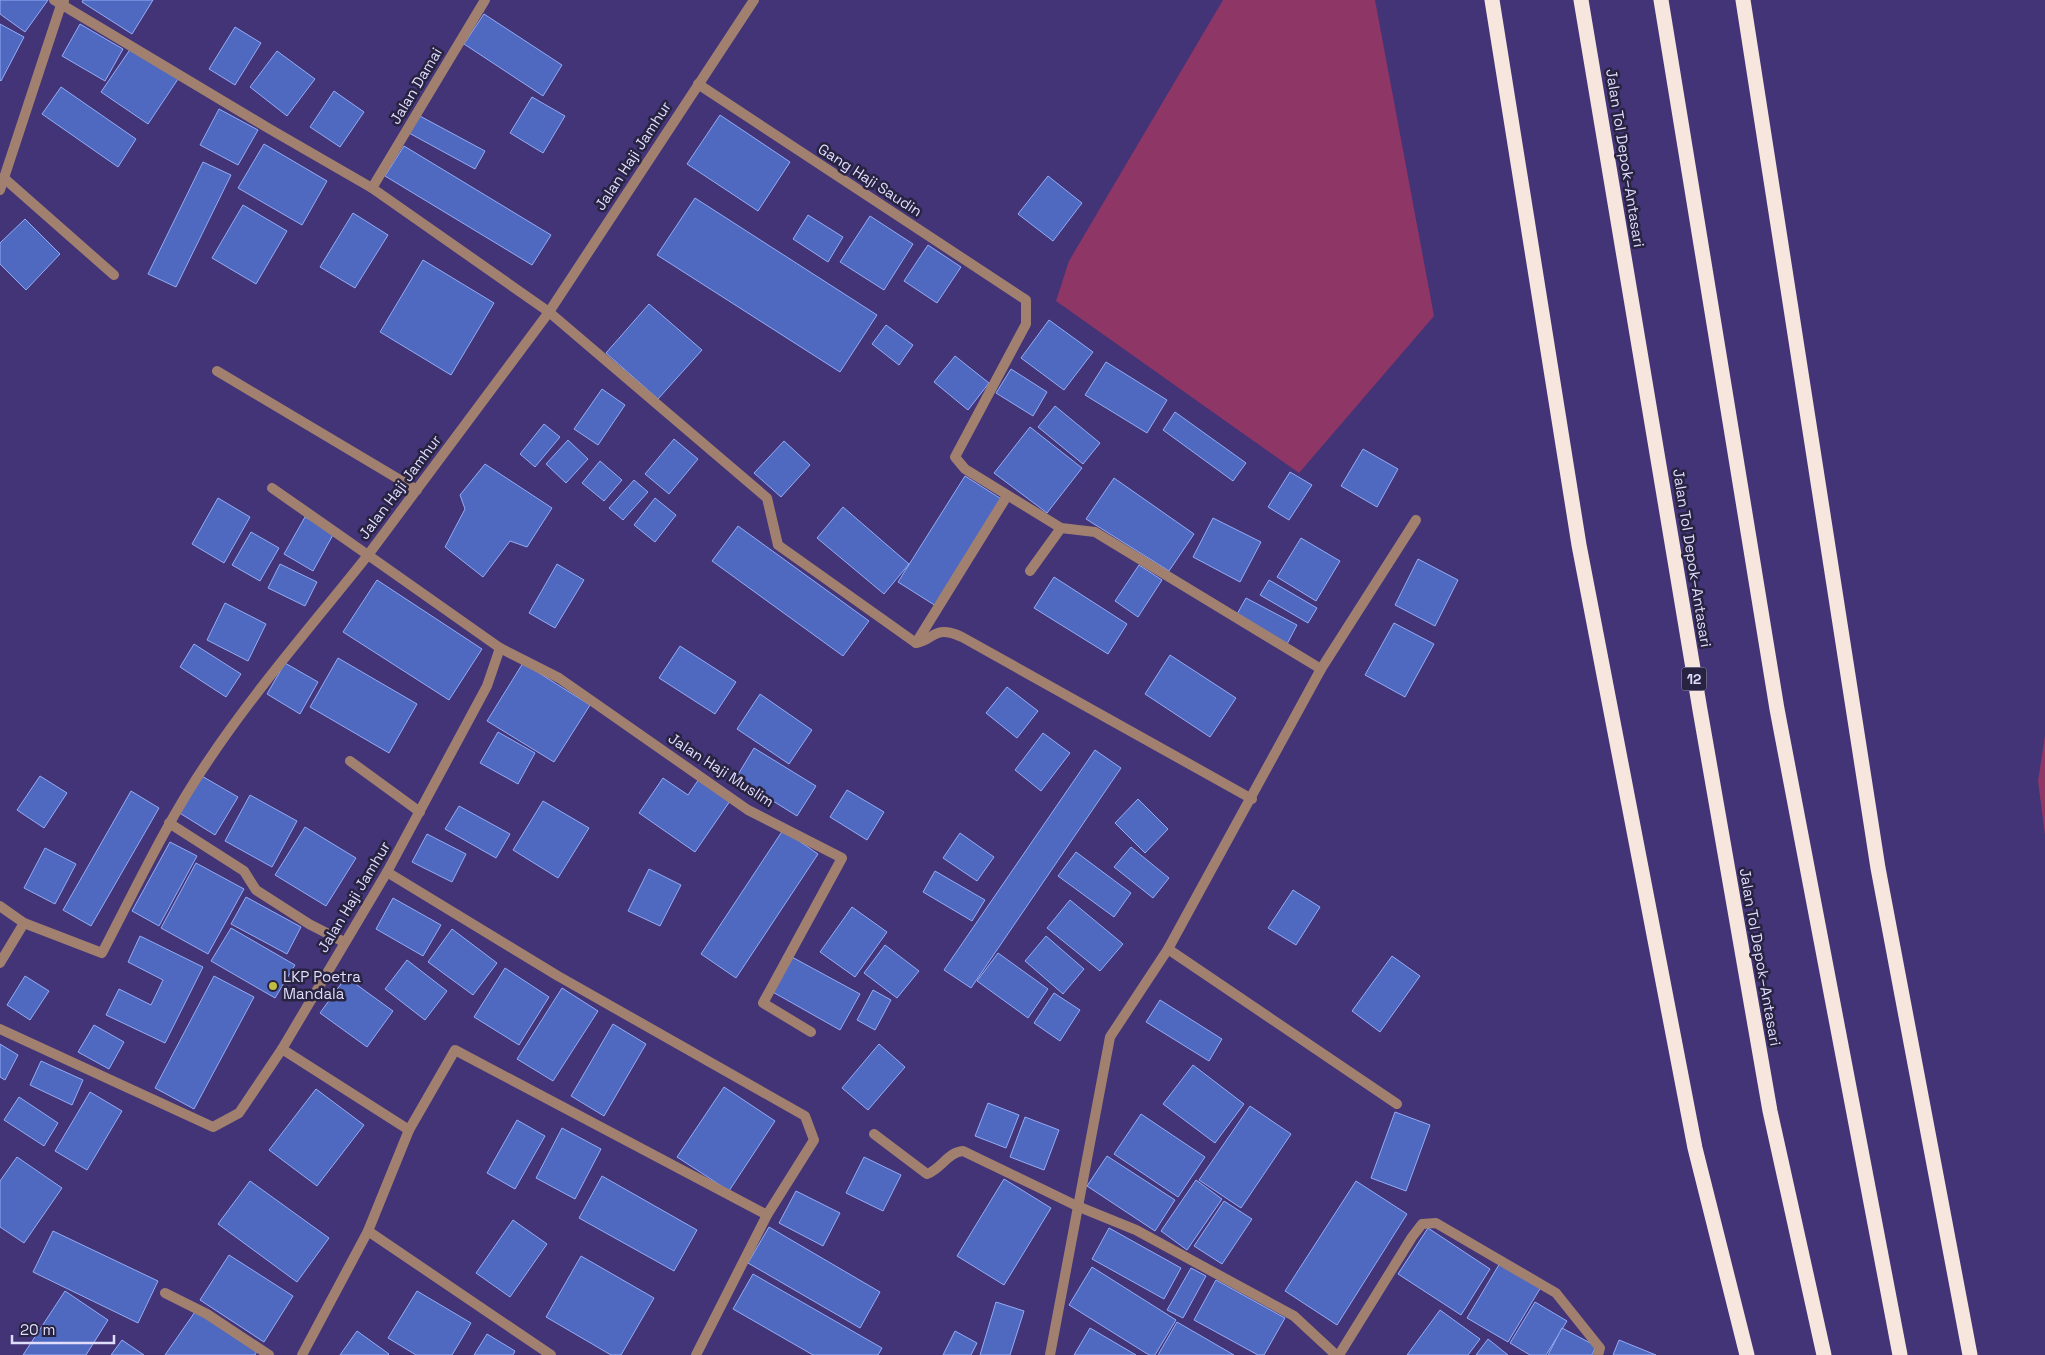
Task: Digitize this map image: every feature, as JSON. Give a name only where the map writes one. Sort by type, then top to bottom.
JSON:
[{"type":"highway","points":[[1492,0],[1579,545],[1695,1148],[1747,1355]]},
{"type":"highway","name":"Jalan Tol Depok–Antasari","points":[[1581,0],[1700,710],[1770,1111],[1824,1355]]},
{"type":"highway","points":[[1661,0],[1777,709],[1900,1355]]},
{"type":"highway","points":[[1743,0],[1878,868],[1970,1355]]},
{"type":"street","name":"Jalan Damai","points":[[372,188],[486,0]]},
{"type":"street","name":"Jalan Haji Jamhur","points":[[0,1029],[213,1127],[239,1113],[282,1049],[387,872],[487,686],[500,648],[368,555],[549,312],[754,0]]},
{"type":"street","points":[[0,190],[5,180],[60,2],[372,188],[549,312],[766,498],[778,545],[916,643],[928,640],[939,632],[947,632],[962,637],[1252,799]]},
{"type":"street","name":"Gang Haji Saudin","points":[[698,84],[1026,300],[1026,324],[956,456],[965,469],[1007,496]]},
{"type":"street","points":[[5,180],[114,274]]},
{"type":"street","points":[[217,371],[417,490]]},
{"type":"street","points":[[0,906],[24,923],[102,953],[169,823],[208,761],[254,699],[368,555],[272,488]]},
{"type":"street","points":[[916,643],[1007,496],[1061,528],[1095,532],[1322,669]]},
{"type":"street","points":[[1050,1355],[1110,1037],[1168,949],[1322,669],[1416,520]]},
{"type":"street","points":[[1030,571],[1061,528]]},
{"type":"street","name":"Jalan Haji Muslim","points":[[500,648],[559,678],[748,810],[842,858],[763,1003],[811,1032]]},
{"type":"street","points":[[350,761],[420,812]]},
{"type":"street","points":[[169,823],[244,871],[256,890],[309,924],[344,942]]},
{"type":"street","points":[[387,872],[558,976],[805,1116],[814,1140],[767,1215],[696,1355]]},
{"type":"street","points":[[0,963],[24,923]]},
{"type":"street","points":[[1168,949],[1397,1104]]},
{"type":"street","points":[[282,1049],[409,1130]]},
{"type":"street","points":[[302,1355],[368,1231],[409,1130],[455,1050],[767,1215]]},
{"type":"street","points":[[874,1134],[927,1174],[932,1172],[956,1151],[963,1151],[1077,1206],[1136,1230],[1294,1316],[1338,1355],[1422,1224],[1436,1223],[1556,1293],[1600,1348],[1598,1355]]},
{"type":"street","points":[[368,1231],[551,1355]]},
{"type":"street","points":[[165,1293],[207,1314],[269,1355]]},
{"type":"shaded area","points":[[1223,0],[1375,0],[1434,316],[1299,473],[1056,301],[1069,261]]},
{"type":"shaded area","points":[[2045,735],[2045,835],[2038,781]]},
{"type":"building","points":[[0,0],[48,0],[25,32],[0,14]]},
{"type":"building","points":[[83,0],[153,0],[132,34],[82,2]]},
{"type":"building","points":[[484,14],[562,65],[543,96],[464,44]]},
{"type":"building","points":[[0,24],[24,37],[1,81],[0,80]]},
{"type":"building","points":[[80,24],[123,49],[105,81],[62,56]]},
{"type":"building","points":[[235,27],[261,43],[235,85],[209,69]]},
{"type":"building","points":[[131,48],[178,79],[148,124],[101,92]]},
{"type":"building","points":[[277,51],[315,79],[287,116],[250,87]]},
{"type":"building","points":[[61,87],[136,139],[118,167],[42,114]]},
{"type":"building","points":[[334,91],[364,112],[340,147],[310,127]]},
{"type":"building","points":[[532,97],[565,116],[543,153],[510,133]]},
{"type":"building","points":[[219,109],[258,130],[238,165],[200,145]]},
{"type":"building","points":[[418,115],[485,151],[475,169],[409,133]]},
{"type":"building","points":[[720,115],[790,162],[758,211],[687,164]]},
{"type":"building","points":[[264,144],[327,181],[302,225],[238,188]]},
{"type":"building","points":[[404,146],[551,235],[532,265],[385,176]]},
{"type":"building","points":[[203,162],[231,175],[176,287],[148,274]]},
{"type":"building","points":[[1048,176],[1082,203],[1053,241],[1018,214]]},
{"type":"building","points":[[695,198],[877,315],[840,372],[657,255]]},
{"type":"building","points":[[243,205],[287,231],[256,284],[212,258]]},
{"type":"building","points":[[353,213],[388,235],[355,288],[320,267]]},
{"type":"building","points":[[808,215],[843,237],[828,262],[793,239]]},
{"type":"building","points":[[870,216],[913,244],[884,290],[840,262]]},
{"type":"building","points":[[25,219],[60,254],[26,290],[0,264],[0,243]]},
{"type":"building","points":[[928,245],[961,267],[937,303],[904,281]]},
{"type":"building","points":[[423,260],[494,303],[451,375],[380,332]]},
{"type":"building","points":[[649,304],[702,350],[658,399],[606,353]]},
{"type":"building","points":[[1049,320],[1093,352],[1064,390],[1021,358]]},
{"type":"building","points":[[886,325],[913,345],[899,365],[872,344]]},
{"type":"building","points":[[955,356],[989,383],[968,410],[934,382]]},
{"type":"building","points":[[1106,362],[1167,400],[1147,433],[1085,395]]},
{"type":"building","points":[[1011,369],[1047,392],[1033,416],[996,393]]},
{"type":"building","points":[[602,389],[625,405],[598,445],[574,429]]},
{"type":"building","points":[[1055,406],[1100,443],[1083,464],[1038,427]]},
{"type":"building","points":[[1175,412],[1246,463],[1233,481],[1163,430]]},
{"type":"building","points":[[544,424],[560,437],[535,467],[520,454]]},
{"type":"building","points":[[1030,427],[1082,468],[1047,513],[994,473]]},
{"type":"building","points":[[674,439],[698,459],[669,494],[645,474]]},
{"type":"building","points":[[568,440],[588,459],[566,483],[546,464]]},
{"type":"building","points":[[784,441],[810,465],[781,497],[754,473]]},
{"type":"building","points":[[1363,449],[1398,469],[1377,507],[1341,486]]},
{"type":"building","points":[[600,461],[622,480],[604,501],[582,483]]},
{"type":"building","points":[[485,464],[552,508],[527,547],[510,541],[483,577],[445,547],[465,509],[460,495]]},
{"type":"building","points":[[1290,472],[1312,485],[1289,520],[1268,507]]},
{"type":"building","points":[[965,476],[1003,500],[936,606],[898,582]]},
{"type":"building","points":[[1114,478],[1194,534],[1169,571],[1086,519]]},
{"type":"building","points":[[634,480],[648,492],[623,520],[609,508]]},
{"type":"building","points":[[218,498],[250,517],[224,563],[192,544]]},
{"type":"building","points":[[655,498],[676,515],[655,542],[634,525]]},
{"type":"building","points":[[843,507],[909,564],[884,594],[817,538]]},
{"type":"building","points":[[305,517],[334,533],[313,571],[284,554]]},
{"type":"building","points":[[1213,518],[1261,542],[1240,582],[1193,557]]},
{"type":"building","points":[[738,526],[869,621],[843,656],[712,561]]},
{"type":"building","points":[[251,532],[279,548],[260,581],[232,565]]},
{"type":"building","points":[[1301,538],[1340,561],[1316,601],[1277,577]]},
{"type":"building","points":[[1418,559],[1458,580],[1435,626],[1395,605]]},
{"type":"building","points":[[280,564],[317,582],[305,606],[268,588]]},
{"type":"building","points":[[557,564],[584,580],[555,628],[529,613]]},
{"type":"building","points":[[1139,565],[1162,580],[1138,617],[1115,601]]},
{"type":"building","points":[[1054,577],[1127,624],[1108,654],[1034,608]]},
{"type":"building","points":[[377,580],[482,649],[449,700],[343,632]]},
{"type":"building","points":[[1269,580],[1317,608],[1308,623],[1260,595]]},
{"type":"building","points":[[1246,598],[1297,625],[1287,644],[1236,616]]},
{"type":"building","points":[[225,603],[266,624],[248,661],[207,640]]},
{"type":"building","points":[[1394,623],[1434,644],[1405,697],[1365,675]]},
{"type":"building","points":[[194,644],[241,674],[226,697],[180,667]]},
{"type":"building","points":[[680,646],[736,682],[715,714],[659,678]]},
{"type":"building","points":[[1170,655],[1236,698],[1210,737],[1145,694]]},
{"type":"building","points":[[338,658],[417,704],[389,753],[310,707]]},
{"type":"building","points":[[285,663],[318,682],[300,714],[267,694]]},
{"type":"building","points":[[523,663],[590,705],[554,762],[487,721]]},
{"type":"building","points":[[1007,687],[1038,711],[1017,738],[986,713]]},
{"type":"building","points":[[760,694],[812,730],[789,764],[737,729]]},
{"type":"building","points":[[498,732],[535,753],[518,784],[480,763]]},
{"type":"building","points":[[1043,733],[1070,753],[1041,791],[1015,770]]},
{"type":"building","points":[[754,748],[816,786],[797,816],[736,778]]},
{"type":"building","points":[[1095,750],[1121,768],[971,988],[944,970]]},
{"type":"building","points":[[200,775],[238,797],[215,835],[178,812]]},
{"type":"building","points":[[40,776],[67,793],[44,828],[17,810]]},
{"type":"building","points":[[663,778],[688,795],[699,779],[730,801],[695,852],[639,813]]},
{"type":"building","points":[[847,790],[884,812],[867,840],[830,817]]},
{"type":"building","points":[[131,791],[159,808],[91,926],[63,910]]},
{"type":"building","points":[[250,795],[297,821],[272,867],[225,841]]},
{"type":"building","points":[[1138,799],[1168,829],[1145,853],[1115,823]]},
{"type":"building","points":[[543,801],[589,828],[558,878],[513,850]]},
{"type":"building","points":[[459,806],[510,834],[496,858],[445,829]]},
{"type":"building","points":[[305,827],[356,858],[326,906],[275,875]]},
{"type":"building","points":[[783,830],[818,854],[736,978],[701,954]]},
{"type":"building","points":[[960,833],[994,857],[977,881],[943,858]]},
{"type":"building","points":[[427,834],[466,854],[452,882],[412,862]]},
{"type":"building","points":[[170,842],[197,856],[159,926],[132,911]]},
{"type":"building","points":[[1131,847],[1169,878],[1153,898],[1114,867]]},
{"type":"building","points":[[45,848],[76,864],[55,904],[24,888]]},
{"type":"building","points":[[1076,852],[1131,893],[1114,917],[1058,876]]},
{"type":"building","points":[[196,863],[244,889],[208,954],[161,928]]},
{"type":"building","points":[[649,869],[681,885],[660,926],[628,911]]},
{"type":"building","points":[[935,871],[985,900],[972,921],[923,892]]},
{"type":"building","points":[[1293,890],[1320,907],[1296,945],[1268,928]]},
{"type":"building","points":[[246,897],[301,927],[287,954],[231,924]]},
{"type":"building","points":[[393,898],[441,925],[423,956],[376,929]]},
{"type":"building","points":[[1070,900],[1123,944],[1100,971],[1047,928]]},
{"type":"building","points":[[852,907],[887,932],[855,977],[820,952]]},
{"type":"building","points":[[231,928],[295,965],[275,998],[211,961]]},
{"type":"building","points":[[452,929],[497,963],[473,995],[428,962]]},
{"type":"building","points":[[140,936],[203,967],[165,1043],[106,1015],[119,989],[151,1005],[163,980],[128,962]]},
{"type":"building","points":[[1046,936],[1084,969],[1063,994],[1025,961]]},
{"type":"building","points":[[885,945],[919,971],[897,998],[864,973]]},
{"type":"building","points":[[998,953],[1048,989],[1028,1018],[977,981]]},
{"type":"building","points":[[790,956],[860,994],[840,1030],[771,991]]},
{"type":"building","points":[[1392,956],[1420,976],[1380,1032],[1352,1011]]},
{"type":"building","points":[[407,960],[447,991],[425,1020],[385,989]]},
{"type":"building","points":[[505,968],[549,997],[519,1045],[474,1017]]},
{"type":"building","points":[[25,976],[49,991],[30,1020],[7,1005]]},
{"type":"building","points":[[214,976],[254,997],[194,1109],[155,1088]]},
{"type":"building","points":[[346,977],[393,1011],[367,1047],[320,1013]]},
{"type":"building","points":[[562,988],[598,1011],[553,1081],[517,1059]]},
{"type":"building","points":[[873,990],[891,1000],[875,1030],[857,1020]]},
{"type":"building","points":[[1054,993],[1080,1010],[1060,1041],[1034,1023]]},
{"type":"building","points":[[1160,1000],[1222,1039],[1209,1061],[1146,1022]]},
{"type":"building","points":[[613,1024],[646,1044],[604,1116],[571,1096]]},
{"type":"building","points":[[94,1025],[124,1042],[109,1069],[78,1052]]},
{"type":"building","points":[[0,1044],[18,1055],[5,1080],[0,1077]]},
{"type":"building","points":[[879,1044],[905,1067],[868,1110],[842,1088]]},
{"type":"building","points":[[41,1061],[83,1080],[72,1105],[30,1085]]},
{"type":"building","points":[[1193,1065],[1244,1104],[1215,1143],[1163,1104]]},
{"type":"building","points":[[724,1087],[775,1121],[729,1191],[677,1157]]},
{"type":"building","points":[[316,1089],[364,1125],[317,1186],[269,1150]]},
{"type":"building","points":[[90,1092],[122,1111],[87,1170],[55,1151]]},
{"type":"building","points":[[19,1097],[58,1123],[44,1146],[4,1120]]},
{"type":"building","points":[[988,1103],[1019,1115],[1006,1148],[975,1136]]},
{"type":"building","points":[[1250,1106],[1291,1134],[1241,1208],[1199,1180]]},
{"type":"building","points":[[1395,1112],[1430,1125],[1406,1191],[1371,1178]]},
{"type":"building","points":[[1141,1114],[1205,1157],[1178,1197],[1114,1154]]},
{"type":"building","points":[[1025,1117],[1059,1130],[1044,1170],[1010,1157]]},
{"type":"building","points":[[517,1120],[545,1136],[515,1189],[487,1173]]},
{"type":"building","points":[[562,1128],[601,1149],[575,1199],[536,1178]]},
{"type":"building","points":[[1107,1156],[1175,1200],[1155,1231],[1087,1186]]},
{"type":"building","points":[[17,1157],[62,1188],[24,1243],[0,1227],[0,1181]]},
{"type":"building","points":[[864,1157],[901,1175],[883,1211],[846,1193]]},
{"type":"building","points":[[602,1176],[697,1230],[674,1271],[579,1218]]},
{"type":"building","points":[[1004,1179],[1051,1208],[1004,1285],[957,1256]]},
{"type":"building","points":[[1196,1180],[1222,1199],[1187,1250],[1161,1231]]},
{"type":"building","points":[[250,1181],[329,1238],[297,1282],[218,1224]]},
{"type":"building","points":[[1356,1181],[1407,1214],[1337,1325],[1285,1291]]},
{"type":"building","points":[[796,1191],[840,1213],[823,1246],[779,1223]]},
{"type":"building","points":[[1224,1201],[1252,1219],[1222,1264],[1194,1246]]},
{"type":"building","points":[[513,1220],[547,1244],[510,1297],[476,1273]]},
{"type":"building","points":[[769,1227],[880,1292],[860,1328],[748,1263]]},
{"type":"building","points":[[1109,1228],[1181,1268],[1164,1299],[1092,1259]]},
{"type":"building","points":[[1428,1228],[1490,1269],[1461,1315],[1398,1274]]},
{"type":"building","points":[[53,1231],[158,1281],[138,1323],[33,1272]]},
{"type":"building","points":[[229,1255],[293,1296],[264,1342],[200,1300]]},
{"type":"building","points":[[581,1256],[654,1298],[621,1355],[611,1355],[546,1317]]},
{"type":"building","points":[[1500,1263],[1541,1287],[1508,1342],[1467,1318]]},
{"type":"building","points":[[1092,1267],[1176,1320],[1155,1355],[1149,1355],[1069,1305]]},
{"type":"building","points":[[1191,1268],[1206,1276],[1183,1318],[1167,1310]]},
{"type":"building","points":[[753,1274],[882,1348],[878,1355],[813,1355],[733,1309]]},
{"type":"building","points":[[1216,1280],[1285,1318],[1264,1355],[1258,1355],[1194,1320]]},
{"type":"building","points":[[65,1291],[108,1320],[86,1355],[23,1355]]},
{"type":"building","points":[[417,1291],[471,1323],[452,1355],[416,1355],[388,1338]]},
{"type":"building","points":[[996,1302],[1024,1311],[1010,1355],[980,1355]]},
{"type":"building","points":[[1535,1302],[1567,1321],[1546,1355],[1530,1355],[1510,1343]]},
{"type":"building","points":[[197,1309],[257,1351],[255,1355],[165,1355]]},
{"type":"building","points":[[1440,1310],[1480,1339],[1468,1355],[1407,1355]]},
{"type":"building","points":[[1177,1322],[1234,1355],[1158,1355]]},
{"type":"building","points":[[1090,1328],[1136,1355],[1074,1355]]},
{"type":"building","points":[[1562,1328],[1596,1346],[1592,1355],[1548,1355]]},
{"type":"building","points":[[357,1331],[389,1354],[340,1355]]},
{"type":"building","points":[[955,1331],[977,1343],[971,1355],[943,1355]]},
{"type":"building","points":[[487,1334],[515,1351],[513,1355],[474,1355]]},
{"type":"building","points":[[1488,1339],[1508,1355],[1476,1355]]},
{"type":"building","points":[[122,1340],[144,1355],[111,1355]]},
{"type":"building","points":[[1619,1340],[1656,1355],[1613,1355]]},
{"type":"place","name":"LKP Poetra Mandala","points":[[273,986]]}]
